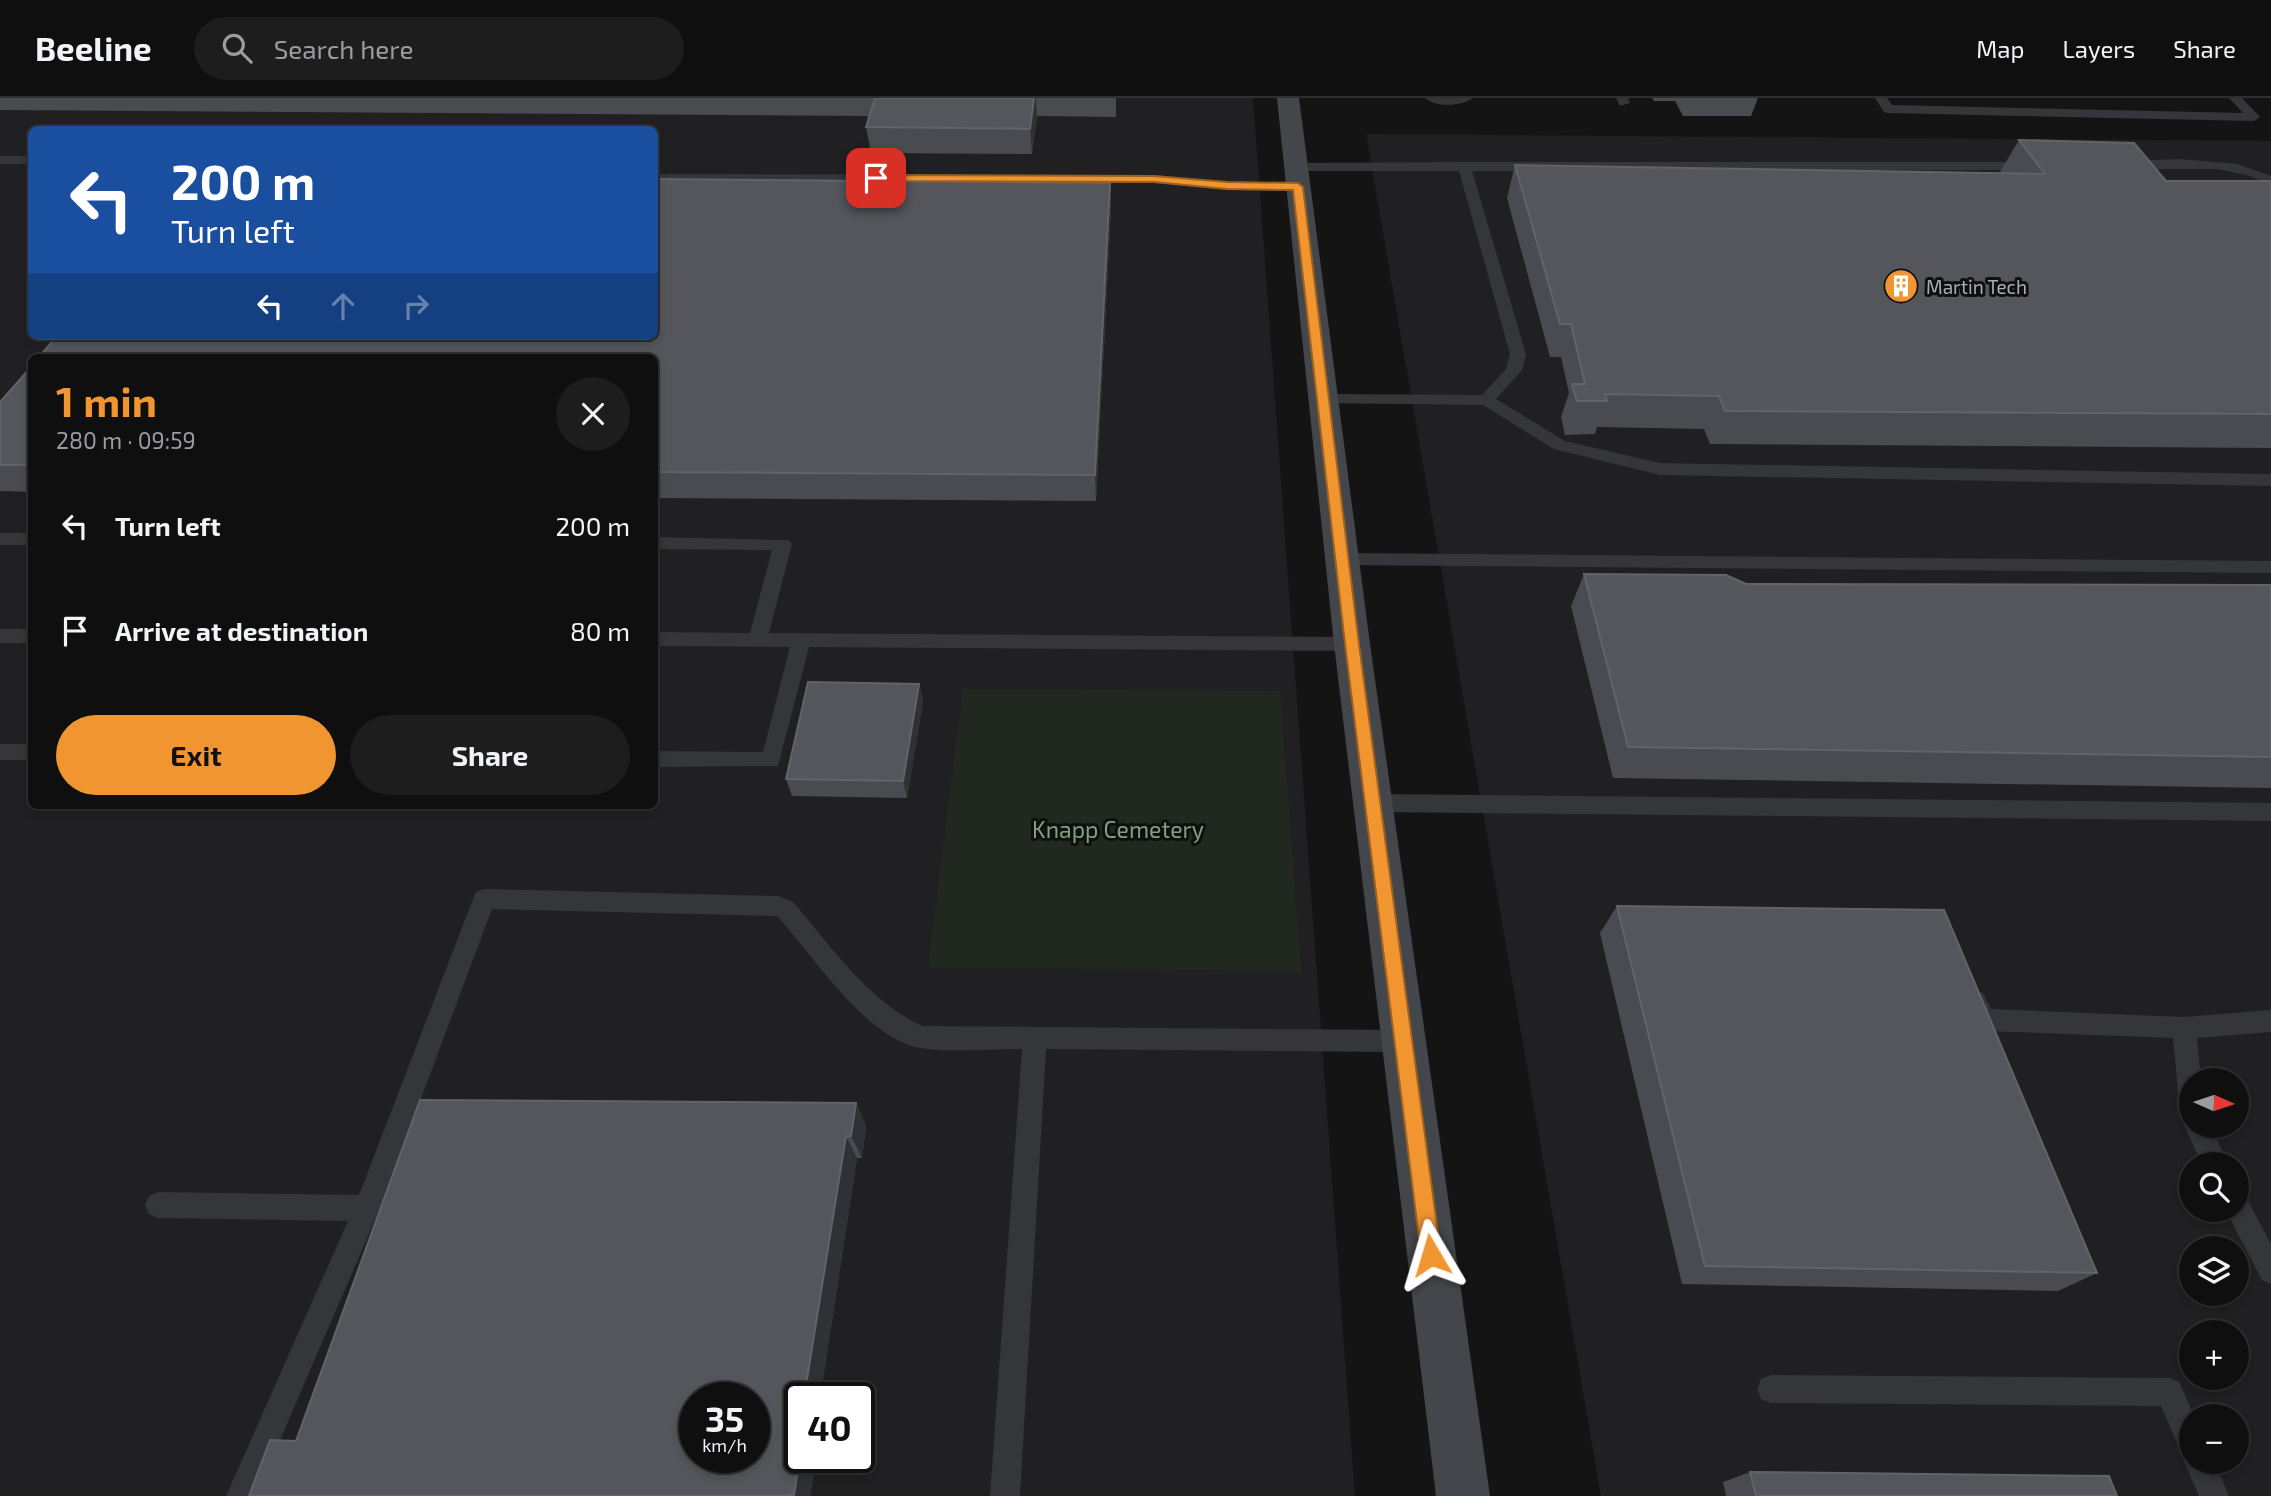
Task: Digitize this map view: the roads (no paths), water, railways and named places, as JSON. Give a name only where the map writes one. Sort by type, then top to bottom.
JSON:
[{"type":"street","points":[[1288,98],[1352,644],[1463,1496]]},
{"type":"lane","points":[[1431,98],[1437,101],[1467,98]]},
{"type":"lane","points":[[1881,98],[1888,109],[2254,117],[2235,98]]},
{"type":"lane","points":[[0,160],[28,160]]},
{"type":"lane","points":[[2112,166],[2223,165],[2256,172],[2271,181]]},
{"type":"lane","points":[[1464,166],[1518,354],[1514,370],[1486,400]]},
{"type":"lane","points":[[658,178],[1154,179],[1227,186],[1297,177],[1464,166],[2043,166]]},
{"type":"lane","points":[[1323,399],[1486,400],[1560,445],[1660,469],[2271,480]]},
{"type":"lane","points":[[0,539],[28,539]]},
{"type":"lane","points":[[658,543],[783,544],[758,640]]},
{"type":"lane","points":[[1342,559],[2271,567]]},
{"type":"lane","points":[[0,636],[28,636]]},
{"type":"lane","points":[[658,639],[1077,645],[1352,644]]},
{"type":"lane","points":[[658,759],[771,760],[801,640]]},
{"type":"lane","points":[[0,752],[28,752]]},
{"type":"lane","points":[[1373,803],[2271,811]]},
{"type":"lane","points":[[240,1496],[368,1208],[484,899],[778,906],[785,909],[871,1006],[902,1030],[937,1038],[1403,1041]]},
{"type":"lane","points":[[1968,985],[1984,1020],[2184,1028],[2271,1021]]},
{"type":"lane","points":[[2184,1028],[2188,1068]]},
{"type":"lane","points":[[1005,1496],[1035,1040]]},
{"type":"lane","points":[[158,1205],[368,1208]]},
{"type":"lane","points":[[2246,1222],[2271,1271]]},
{"type":"lane","points":[[1771,1389],[2169,1391],[2179,1414]]},
{"type":"lane","points":[[2205,1474],[2214,1496]]},
{"type":"place","name":"Martin Tech","points":[[1901,286]]},
{"type":"park label","name":"Knapp Cemetery","points":[[1118,829]]}]
